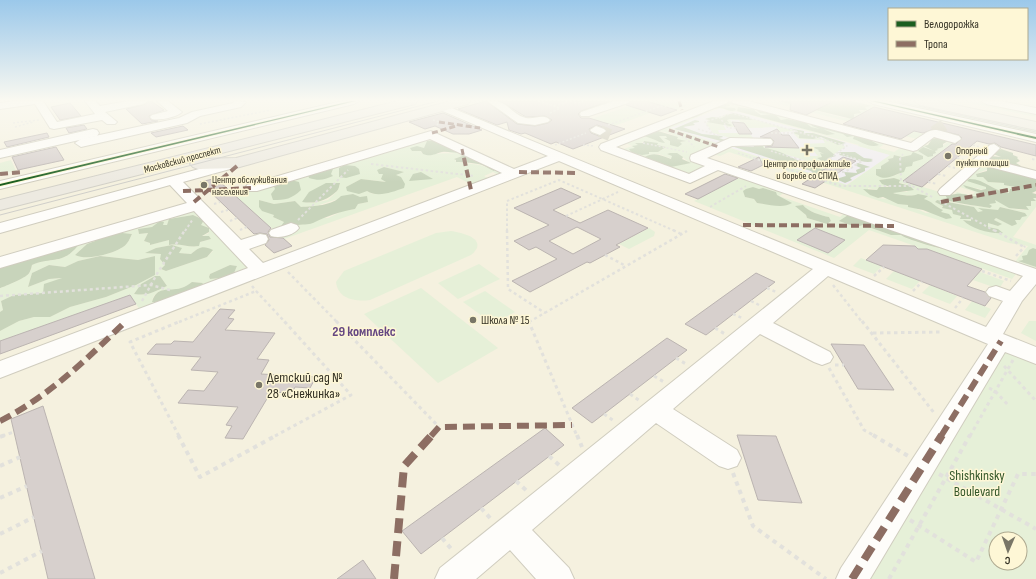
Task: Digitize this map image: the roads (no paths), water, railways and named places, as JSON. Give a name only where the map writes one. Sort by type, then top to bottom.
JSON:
[{"type":"main road","name":"Московский проспект","points":[[0,195],[274,128]]},
{"type":"main road","name":"Московский проспект","points":[[0,205],[305,128]]},
{"type":"main road","points":[[137,171],[189,164],[236,163],[365,128]]},
{"type":"street","points":[[0,154],[124,128]]},
{"type":"street","points":[[0,185],[240,128]]},
{"type":"street","points":[[492,128],[557,150],[829,276],[1008,351]]},
{"type":"street","points":[[497,130],[503,128]]},
{"type":"street","points":[[654,128],[605,147],[690,179],[717,165]]},
{"type":"street","points":[[840,128],[913,147],[933,132],[955,139]]},
{"type":"street","points":[[985,128],[1036,138]]},
{"type":"street","points":[[81,143],[119,129]]},
{"type":"street","points":[[602,132],[624,140]]},
{"type":"street","points":[[252,188],[360,158],[431,135],[514,174]]},
{"type":"street","points":[[766,141],[738,135],[730,142],[696,158],[758,179],[1023,283],[1008,351],[985,387],[947,429],[935,471],[895,511],[852,579]]},
{"type":"street","points":[[148,150],[192,148]]},
{"type":"street","points":[[945,192],[994,148]]},
{"type":"street","points":[[0,370],[514,174],[557,150]]},
{"type":"street","points":[[980,161],[1036,175]]},
{"type":"street","points":[[0,228],[236,163]]},
{"type":"street","points":[[172,180],[260,270]]},
{"type":"street","points":[[0,264],[198,206]]},
{"type":"street","points":[[238,247],[260,240]]},
{"type":"street","points":[[451,579],[758,324],[829,276]]},
{"type":"street","points":[[758,324],[822,356]]},
{"type":"street","points":[[655,410],[728,458]]},
{"type":"street","points":[[511,530],[558,579]]},
{"type":"tunnel","points":[[934,132],[940,128]]},
{"type":"tunnel","points":[[600,131],[610,135]]},
{"type":"tram line","points":[[0,215],[334,128]]},
{"type":"tram line","points":[[1018,128],[1036,132]]},
{"type":"place","name":"Центр по профилактике и борьбе со СПИД","points":[[807,150]]},
{"type":"place","name":"Опорный пункт полиции","points":[[948,156]]},
{"type":"place","name":"Центр обслуживания населения","points":[[204,185]]},
{"type":"place","name":"Школа № 15","points":[[473,320]]},
{"type":"place","name":"Детский сад № 28 «Снежинка»","points":[[259,385]]},
{"type":"district","name":"29 комплекс","points":[[364,331]]},
{"type":"park label","name":"Shishkinsky Boulevard","points":[[977,484]]}]
